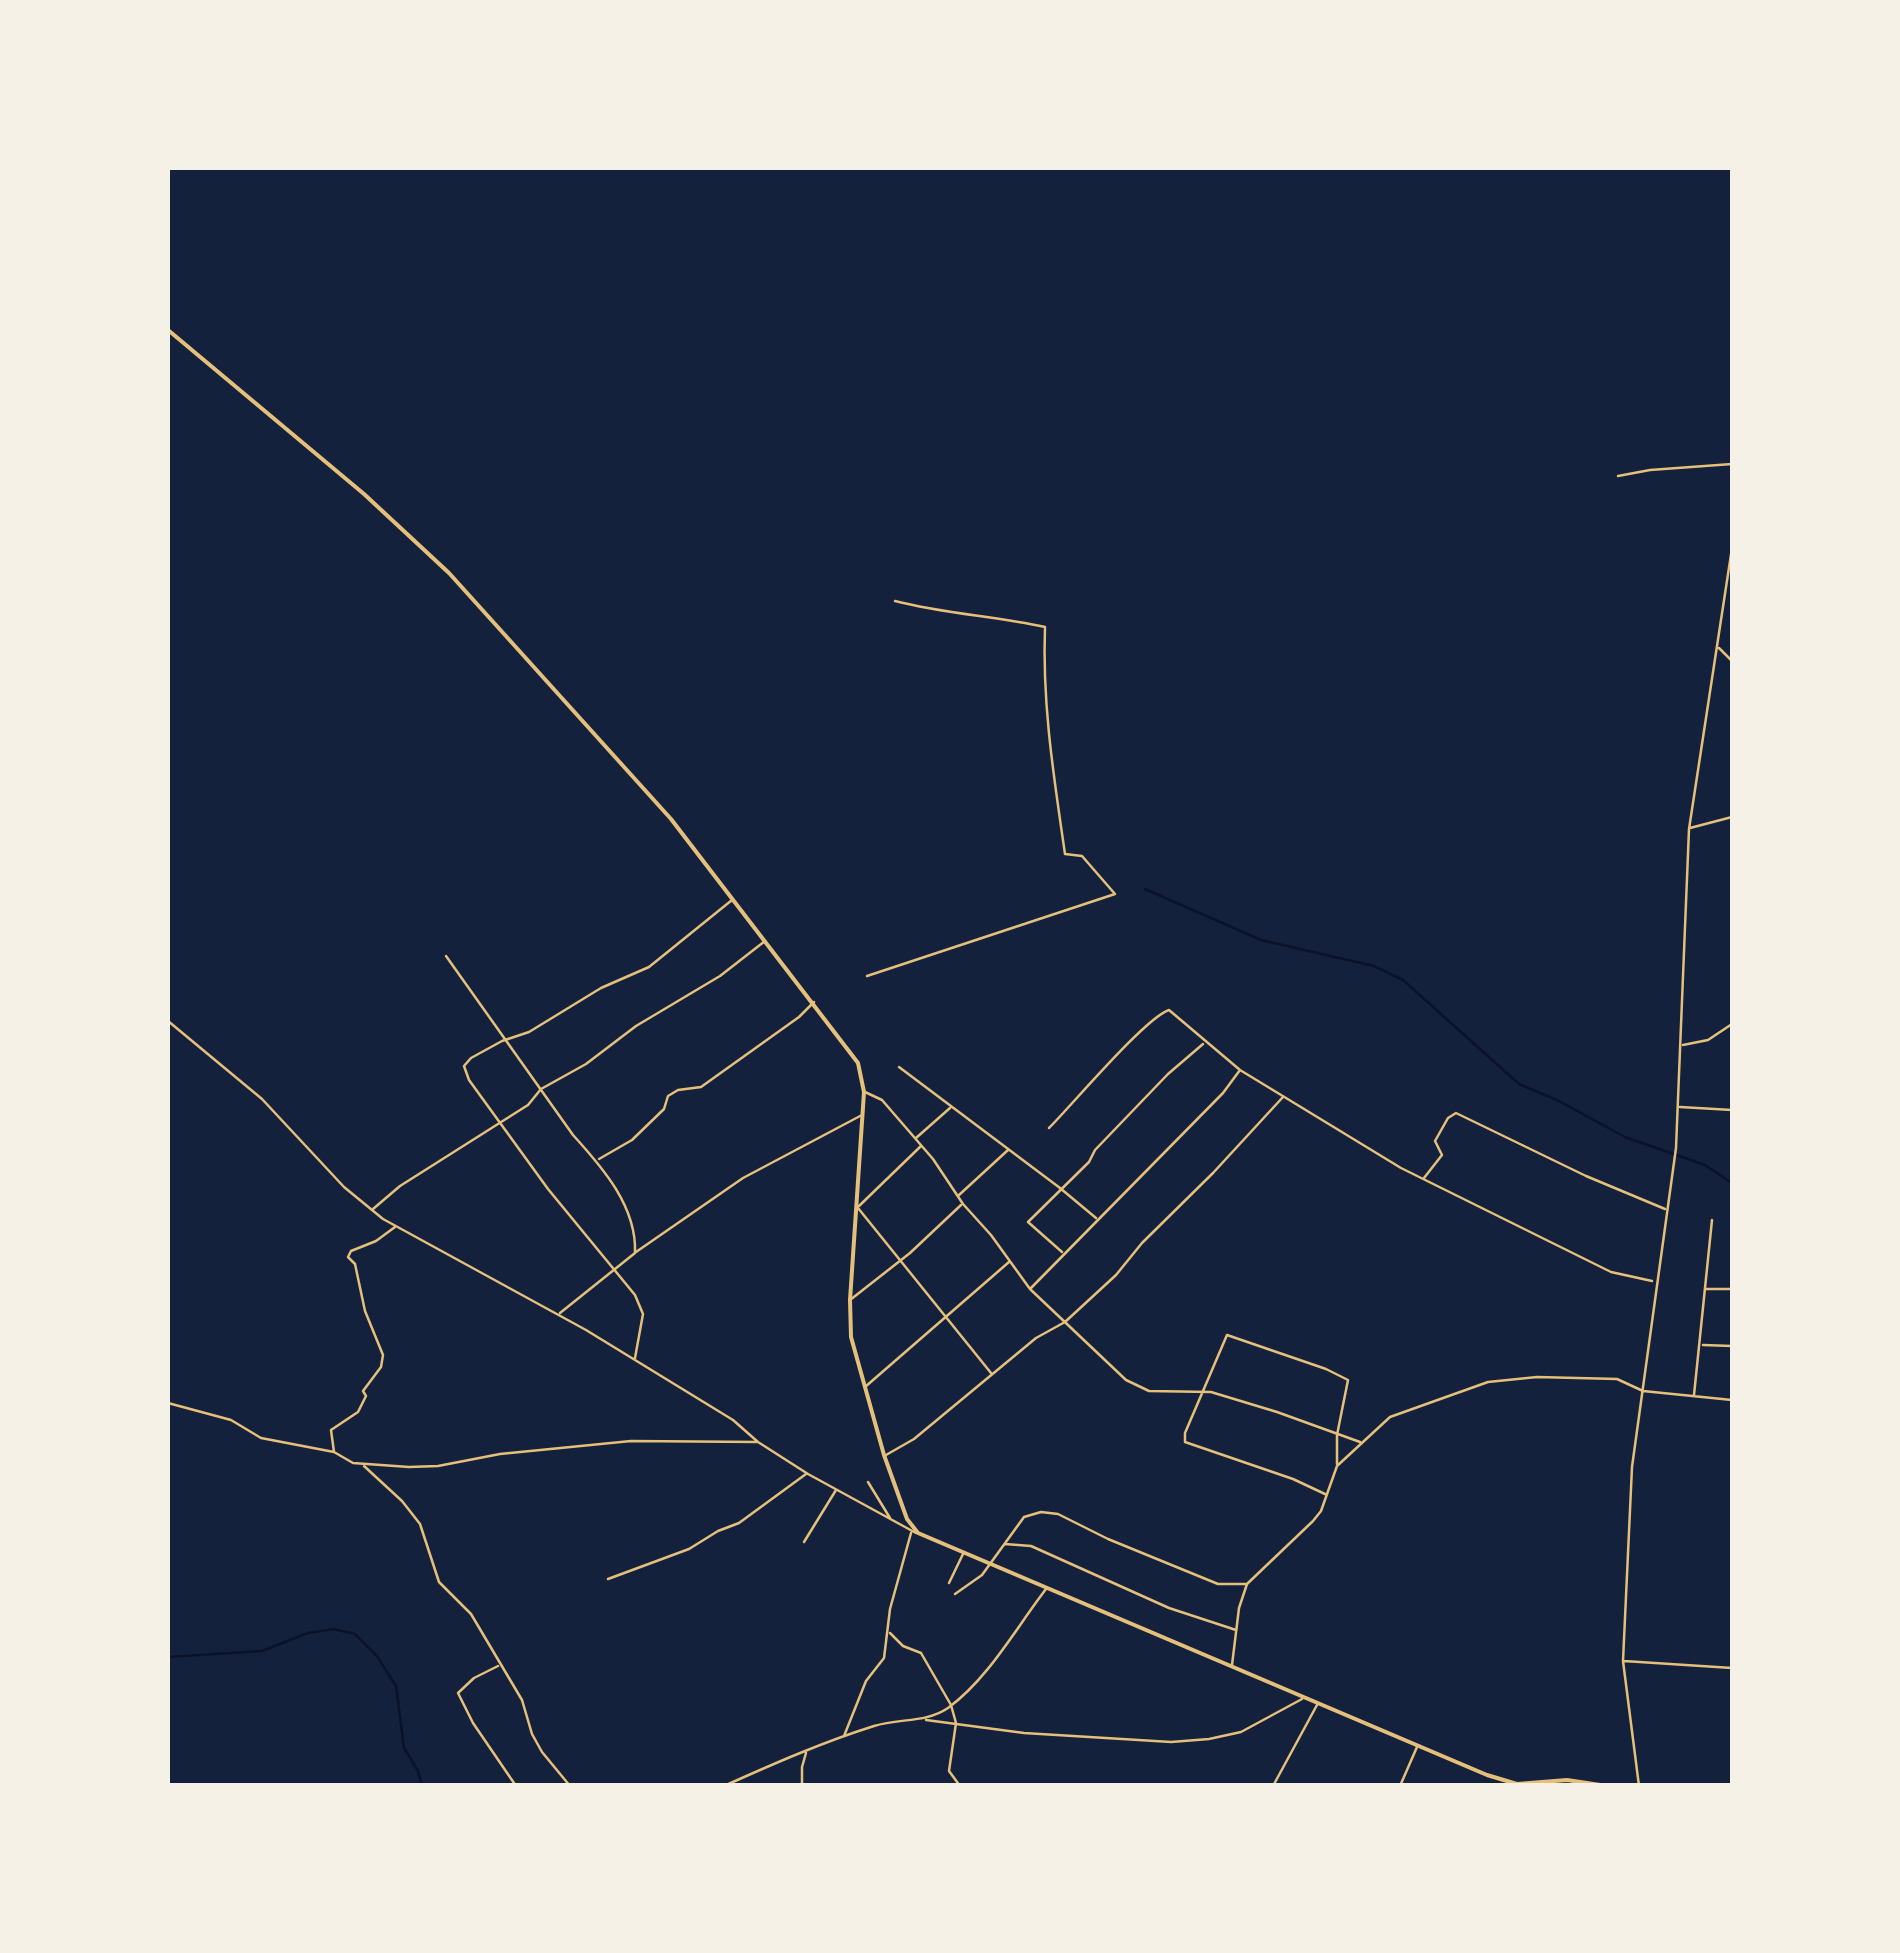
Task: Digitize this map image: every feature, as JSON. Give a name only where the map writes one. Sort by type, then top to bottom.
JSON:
[{"type":"street","points":[[168,330],[364,494],[449,573],[671,819],[858,1063],[864,1092],[850,1300],[851,1338],[884,1455],[915,1532],[890,1608],[884,1658],[866,1682],[843,1737]]},
{"type":"street","points":[[1618,476],[1732,464]]},
{"type":"street","points":[[1639,1786],[1623,1661],[1632,1468],[1676,1148],[1689,828],[1732,548]]},
{"type":"street","points":[[867,976],[1115,894],[1082,856],[1065,854],[1045,709],[1046,626],[998,616],[929,610],[895,600]]},
{"type":"street","points":[[1718,647],[1732,661]]},
{"type":"street","points":[[1689,828],[1732,817]]},
{"type":"street","points":[[635,1359],[642,1314],[635,1295],[500,1123],[469,1080],[464,1066],[504,1040],[534,1029],[608,985],[649,967],[733,898]]},
{"type":"street","points":[[372,1210],[400,1186],[528,1104],[542,1089],[720,976],[766,941]]},
{"type":"street","points":[[446,956],[629,1212],[636,1233],[634,1253]]},
{"type":"street","points":[[596,1161],[632,1140],[664,1108],[668,1096],[678,1090],[700,1087],[814,1002]]},
{"type":"street","points":[[1049,1128],[1126,1046],[1165,1011],[1172,1012],[1240,1070],[1423,1179],[1611,1272],[1655,1282]]},
{"type":"street","points":[[168,1021],[262,1099],[344,1187],[372,1210],[635,1359],[733,1420],[758,1442],[808,1474],[915,1532],[1416,1747],[1517,1785],[1567,1780],[1607,1786]]},
{"type":"street","points":[[1682,1045],[1708,1040],[1732,1024]]},
{"type":"street","points":[[1064,1254],[1028,1222],[1089,1162],[1094,1150],[1168,1074],[1204,1042]]},
{"type":"street","points":[[898,1067],[1097,1219]]},
{"type":"street","points":[[1030,1289],[1223,1093],[1240,1070]]},
{"type":"street","points":[[864,1092],[882,1100],[1030,1289],[1108,1366],[1138,1387],[1166,1393],[1211,1392],[1361,1443]]},
{"type":"street","points":[[884,1455],[914,1439],[1036,1338],[1064,1322],[1116,1274],[1284,1096]]},
{"type":"street","points":[[915,1140],[950,1108]]},
{"type":"street","points":[[1678,1108],[1732,1110]]},
{"type":"street","points":[[1423,1179],[1443,1152],[1435,1141],[1438,1133],[1456,1113],[1586,1176],[1666,1209]]},
{"type":"street","points":[[559,1314],[634,1253],[744,1178],[862,1115]]},
{"type":"street","points":[[857,1206],[921,1146]]},
{"type":"street","points":[[958,1196],[1008,1150]]},
{"type":"street","points":[[850,1300],[962,1204]]},
{"type":"street","points":[[857,1206],[992,1374]]},
{"type":"street","points":[[1694,1397],[1712,1220]]},
{"type":"street","points":[[334,1452],[331,1430],[360,1410],[364,1391],[383,1356],[365,1311],[355,1264],[348,1257],[396,1226]]},
{"type":"street","points":[[864,1388],[1009,1262]]},
{"type":"street","points":[[1704,1289],[1732,1288]]},
{"type":"street","points":[[1232,1667],[1247,1584],[1313,1521],[1327,1496],[1337,1466],[1337,1434],[1348,1389],[1346,1378],[1238,1336],[1225,1337],[1184,1433],[1185,1442],[1293,1478],[1327,1496]]},
{"type":"street","points":[[1701,1345],[1732,1346]]},
{"type":"street","points":[[1337,1466],[1390,1417],[1488,1382],[1536,1377],[1617,1380],[1643,1391],[1732,1400]]},
{"type":"street","points":[[168,1403],[239,1423],[261,1438],[334,1452],[348,1462],[361,1464],[438,1466],[500,1454],[631,1441],[758,1442]]},
{"type":"street","points":[[361,1464],[402,1500],[420,1524],[439,1582],[471,1614],[522,1700],[542,1752],[570,1786]]},
{"type":"street","points":[[608,1578],[689,1549],[739,1523],[808,1474]]},
{"type":"street","points":[[868,1482],[891,1519]]},
{"type":"street","points":[[804,1542],[837,1489]]},
{"type":"street","points":[[955,1594],[982,1575],[1024,1518],[1032,1513],[1058,1514],[1218,1584],[1247,1584]]},
{"type":"street","points":[[1004,1544],[1031,1546],[1169,1608],[1237,1630]]},
{"type":"street","points":[[949,1583],[962,1554]]},
{"type":"street","points":[[924,1720],[951,1705],[1009,1640],[1046,1590]]},
{"type":"street","points":[[888,1631],[904,1646],[921,1653],[951,1705],[956,1723],[949,1771],[960,1786]]},
{"type":"street","points":[[1623,1661],[1732,1668]]},
{"type":"street","points":[[500,1664],[474,1678],[458,1693],[472,1723],[516,1786]]},
{"type":"street","points":[[724,1786],[843,1737],[893,1721],[924,1720],[1024,1733],[1118,1736],[1137,1741],[1209,1739],[1241,1732],[1297,1704],[1303,1697]]},
{"type":"street","points":[[1273,1786],[1318,1704]]},
{"type":"street","points":[[1400,1786],[1416,1747]]},
{"type":"street","points":[[802,1786],[807,1751]]},
{"type":"waterway","points":[[1145,889],[1261,940],[1374,966],[1403,980],[1519,1084],[1625,1137],[1705,1165],[1732,1183]]},
{"type":"waterway","points":[[168,1657],[262,1651],[308,1633],[334,1629],[355,1634],[377,1656],[396,1686],[404,1748],[422,1786]]}]
